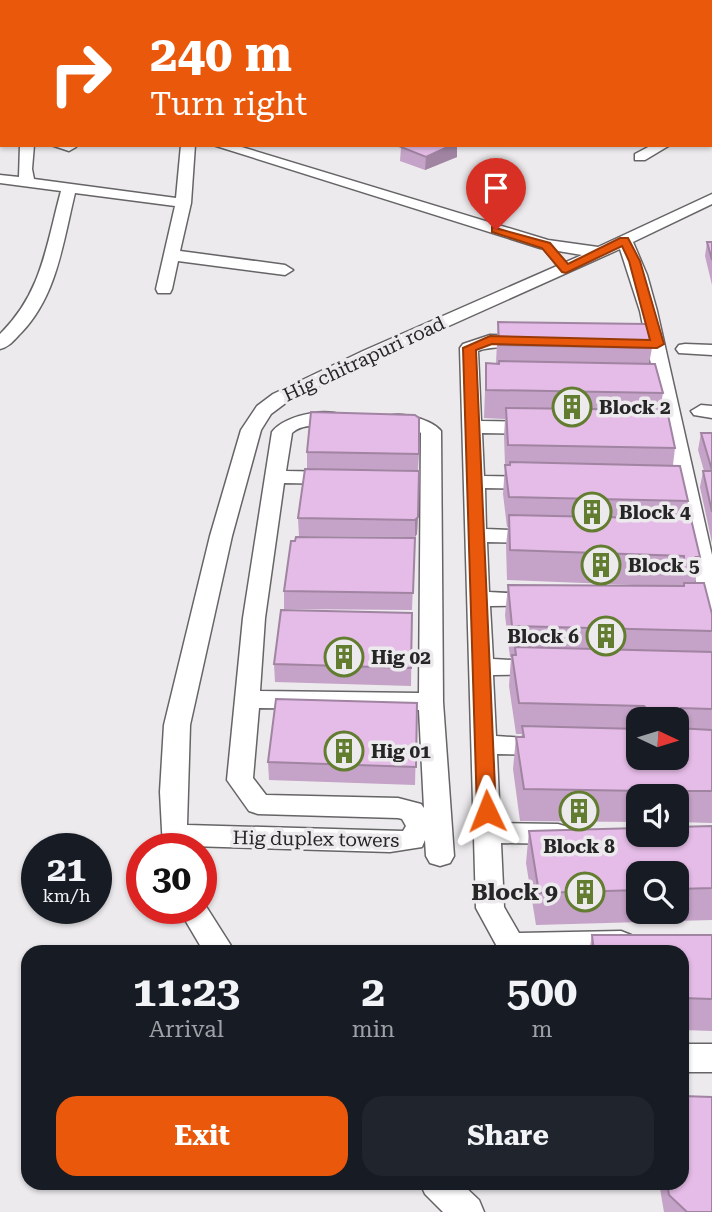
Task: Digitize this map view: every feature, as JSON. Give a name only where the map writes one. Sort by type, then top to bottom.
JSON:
[{"type":"street","points":[[27,147],[25,169],[28,183]]},
{"type":"street","points":[[164,289],[183,203],[188,147]]},
{"type":"street","points":[[227,147],[546,245],[597,252]]},
{"type":"street","points":[[640,157],[659,147]]},
{"type":"street","points":[[0,179],[183,203]]},
{"type":"street","points":[[2,340],[26,318],[44,286],[69,189]]},
{"type":"street","name":"Hig chitrapuri road","points":[[176,833],[173,756],[177,724],[221,536],[251,430],[264,410],[280,398],[369,355],[707,205]]},
{"type":"street","points":[[624,240],[635,261],[657,344],[656,384],[675,430],[712,605],[684,603]]},
{"type":"street","points":[[546,245],[566,269]]},
{"type":"street","points":[[173,255],[285,270]]},
{"type":"street","points":[[513,945],[490,908],[472,427],[477,380],[469,348],[490,340],[546,341]]},
{"type":"street","points":[[630,344],[657,344]]},
{"type":"street","points":[[685,349],[712,350]]},
{"type":"street","points":[[431,702],[247,699],[254,618],[282,432],[298,420],[406,421],[421,424],[430,431],[431,702],[440,856]]},
{"type":"street","points":[[472,427],[553,428]]},
{"type":"street","points":[[648,429],[675,430]]},
{"type":"street","points":[[276,477],[354,478]]},
{"type":"street","points":[[405,479],[431,479]]},
{"type":"street","points":[[474,482],[553,484]]},
{"type":"street","points":[[659,486],[685,486]]},
{"type":"street","points":[[476,535],[559,537]]},
{"type":"street","points":[[670,539],[698,540]]},
{"type":"street","points":[[265,544],[293,545]]},
{"type":"street","points":[[404,547],[431,547]]},
{"type":"street","points":[[478,599],[561,601]]},
{"type":"street","points":[[254,618],[281,619]]},
{"type":"street","points":[[404,621],[431,621]]},
{"type":"street","points":[[481,667],[563,669]]},
{"type":"street","name":"Hig duplex towers","points":[[217,842],[390,842],[412,840],[419,826],[412,811],[398,808],[258,804],[240,780],[247,699]]},
{"type":"street","points":[[484,745],[574,747]]},
{"type":"street","points":[[488,833],[580,835]]},
{"type":"street","points":[[202,924],[216,945]]},
{"type":"street","points":[[589,945],[645,942]]},
{"type":"street","points":[[689,1058],[712,1058]]},
{"type":"street","points":[[444,1190],[467,1212]]},
{"type":"building","points":[[401,147],[448,147],[426,157]]},
{"type":"building","points":[[707,242],[712,242],[712,260]]},
{"type":"building","points":[[498,322],[647,324],[652,348],[499,345]]},
{"type":"building","points":[[499,361],[655,364],[663,393],[486,390],[486,363],[499,364]]},
{"type":"building","points":[[506,408],[667,410],[675,448],[508,445]]},
{"type":"building","points":[[311,412],[415,415],[419,418],[419,454],[307,452]]},
{"type":"building","points":[[701,433],[712,433],[712,470]]},
{"type":"building","points":[[510,462],[680,466],[688,501],[509,497],[505,465],[510,465]]},
{"type":"building","points":[[305,469],[419,471],[418,517],[415,520],[298,518]]},
{"type":"building","points":[[703,471],[712,471],[712,512]]},
{"type":"building","points":[[509,515],[691,519],[700,557],[696,557],[699,564],[684,564],[684,556],[510,550]]},
{"type":"building","points":[[296,537],[415,538],[413,593],[284,591],[291,541],[295,541]]},
{"type":"building","points":[[684,583],[704,583],[712,614],[712,631],[512,626],[508,585],[684,586]]},
{"type":"building","points":[[281,610],[412,613],[411,668],[274,664]]},
{"type":"building","points":[[515,647],[712,652],[712,709],[519,703],[512,655],[516,655]]},
{"type":"building","points":[[276,699],[417,703],[416,767],[268,762]]},
{"type":"building","points":[[522,726],[626,729],[626,770],[690,770],[690,729],[712,730],[712,791],[689,791],[689,784],[626,784],[626,791],[524,789],[516,737],[524,737]]},
{"type":"building","points":[[712,826],[712,888],[689,889],[689,861],[626,861],[626,890],[539,893],[529,831],[626,828],[626,847],[689,847],[689,827]]},
{"type":"building","points":[[592,935],[712,935],[712,999],[689,998],[689,945],[593,945]]},
{"type":"building","points":[[689,1096],[712,1097],[712,1212],[687,1212],[669,1195],[668,1190],[689,1190]]},
{"type":"place","name":"Block 2","points":[[572,407]]},
{"type":"place","name":"Block 4","points":[[592,512]]},
{"type":"place","name":"Block 5","points":[[601,565]]},
{"type":"place","name":"Block 6","points":[[606,636]]},
{"type":"place","name":"Hig 02","points":[[344,657]]},
{"type":"place","name":"Hig 01","points":[[344,751]]},
{"type":"place","name":"Block 8","points":[[579,811]]},
{"type":"place","name":"Block 9","points":[[585,892]]},
{"type":"route","points":[[487,811],[469,348],[490,340],[657,344],[635,261],[624,240],[566,269],[546,245],[496,230]]}]
